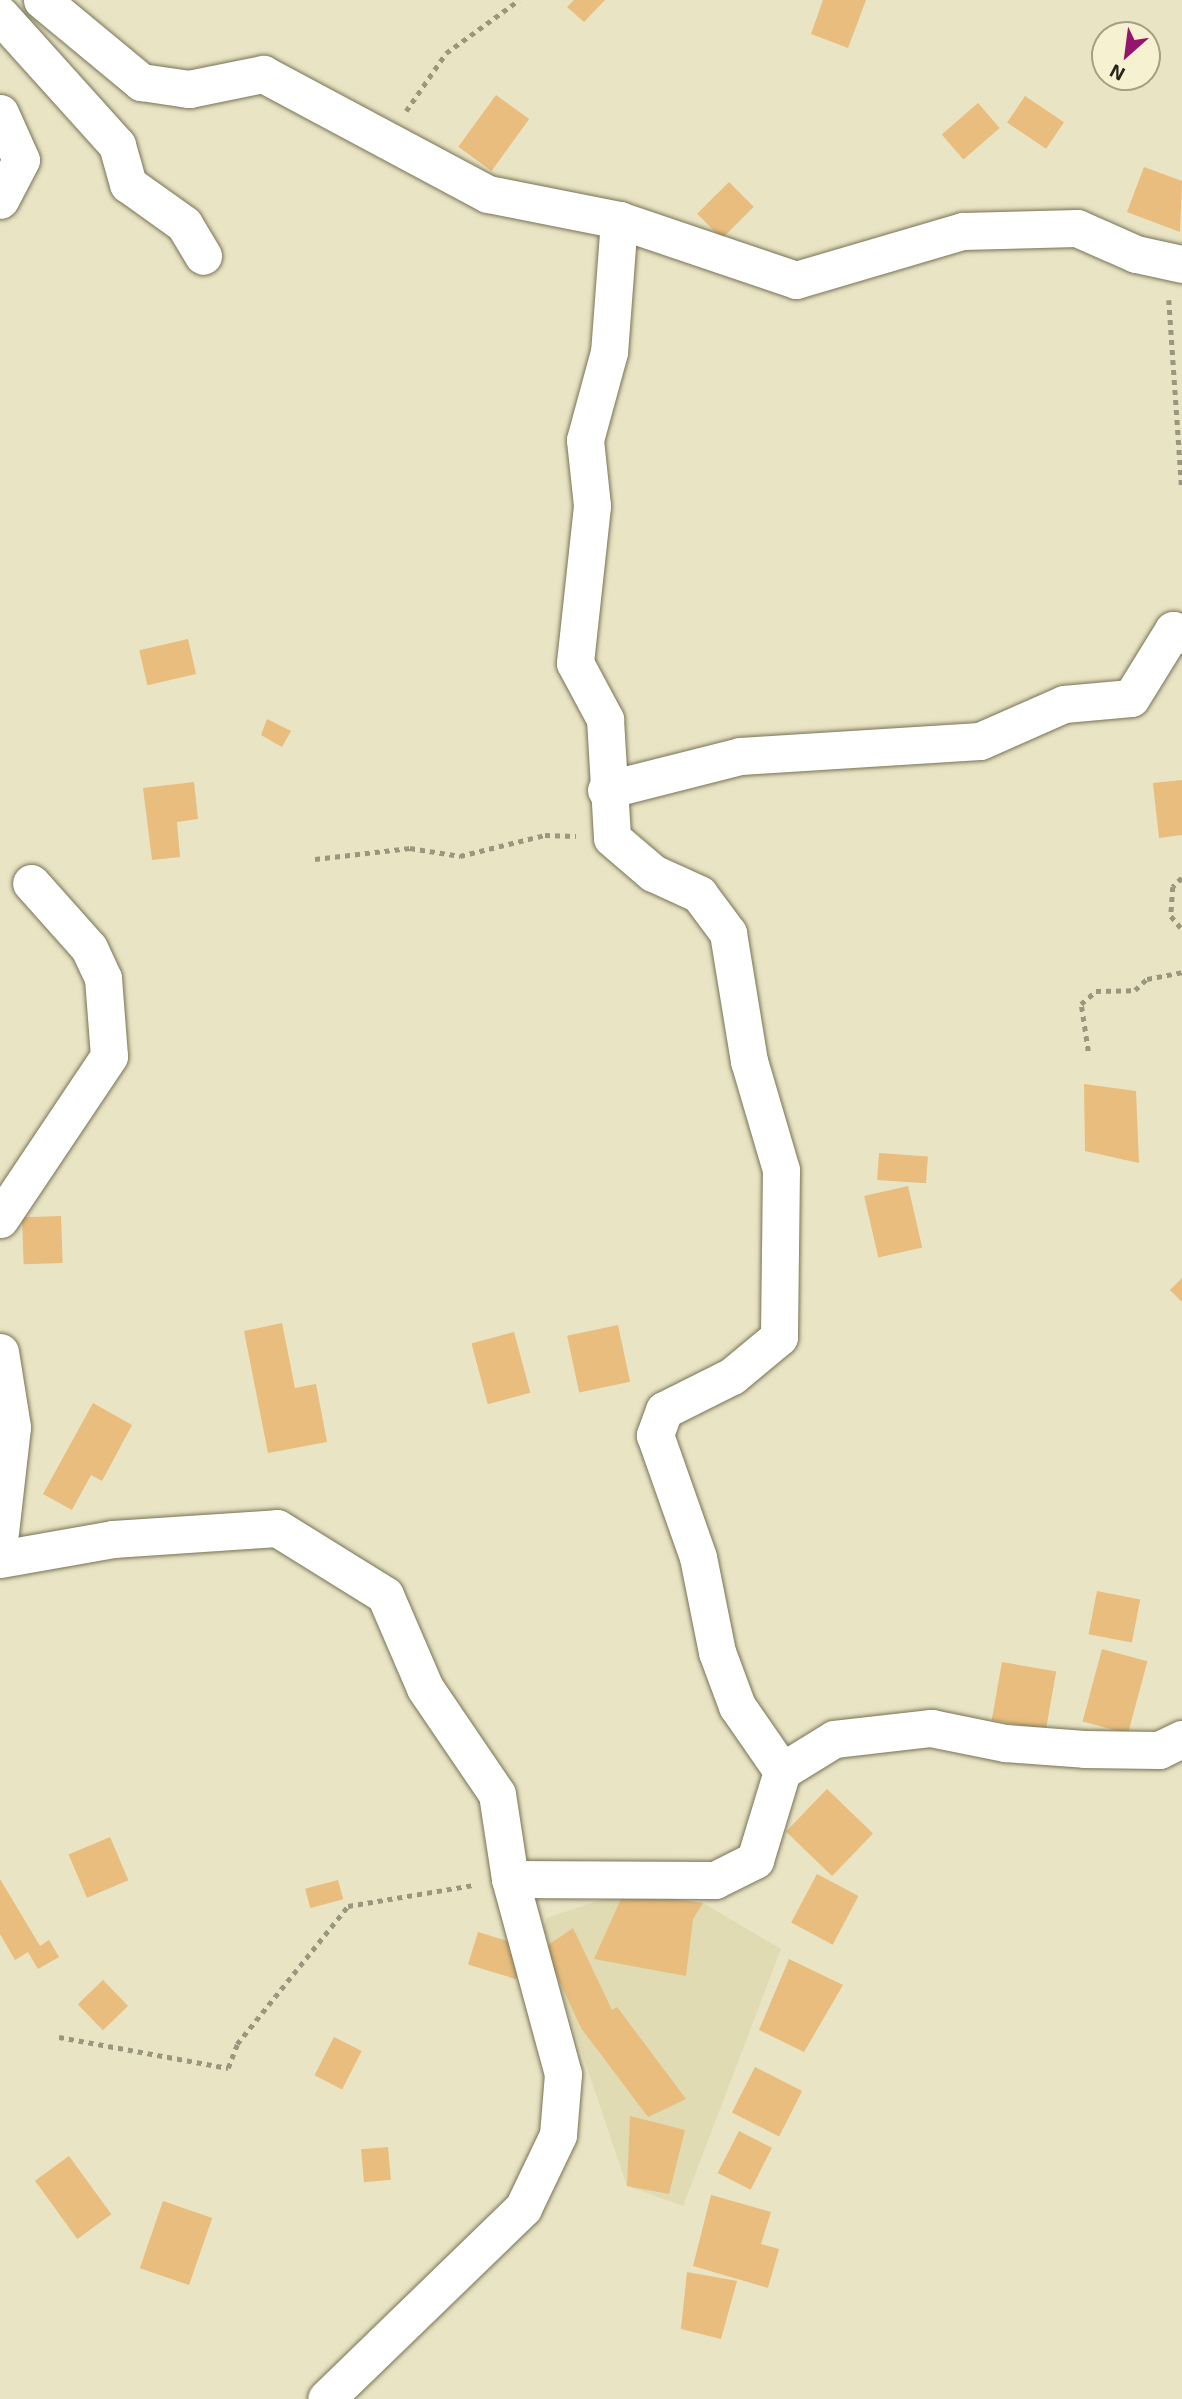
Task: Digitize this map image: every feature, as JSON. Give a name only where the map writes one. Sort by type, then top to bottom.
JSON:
[{"type":"street","points":[[5,0],[0,13],[117,145],[128,184],[184,223],[203,256]]},
{"type":"street","points":[[42,0],[141,82],[189,89],[263,74],[488,194],[619,220],[796,280],[963,231],[1077,228],[1136,254],[1182,264]]},
{"type":"street","points":[[0,113],[20,160],[0,200]]},
{"type":"street","points":[[619,220],[609,352],[585,440],[592,506],[575,663],[605,719],[606,790],[612,838],[653,873],[699,894],[728,933],[749,1061],[781,1170],[779,1337],[732,1376],[664,1410],[655,1435],[698,1558],[717,1652],[737,1706],[782,1771]]},
{"type":"street","points":[[606,790],[740,756],[980,741],[1064,704],[1131,698],[1173,630],[1182,635]]},
{"type":"street","points":[[0,1219],[109,1056],[103,978],[89,948],[31,883]]},
{"type":"street","points":[[0,1352],[12,1427],[0,1532]]},
{"type":"street","points":[[0,1559],[113,1539],[277,1528],[385,1595],[425,1688],[497,1794],[510,1879],[564,2074],[558,2135],[523,2208],[326,2399]]},
{"type":"street","points":[[510,1879],[715,1880],[755,1860],[782,1771],[834,1739],[931,1728],[1004,1743],[1084,1749],[1159,1750],[1182,1739]]},
{"type":"path","points":[[392,141],[446,52],[519,0]]},
{"type":"path","points":[[1136,254],[1161,282],[1174,311],[1182,489]]},
{"type":"path","points":[[315,859],[410,848],[460,856],[545,835],[612,838]]},
{"type":"path","points":[[1182,878],[1174,887],[1171,916],[1182,929]]},
{"type":"path","points":[[1087,1051],[1081,1004],[1096,991],[1135,990],[1147,979],[1182,972]]},
{"type":"path","points":[[59,2037],[228,2068],[237,2044],[348,1906],[510,1879]]},
{"type":"shaded area","points":[[624,1892],[703,1903],[781,1949],[683,2206],[627,2186],[541,1932],[547,1918]]},
{"type":"building","points":[[574,0],[605,0],[584,22],[567,7]]},
{"type":"building","points":[[823,0],[866,0],[848,48],[811,34]]},
{"type":"building","points":[[496,95],[529,119],[492,171],[458,147]]},
{"type":"building","points":[[1025,96],[1064,122],[1046,149],[1007,123]]},
{"type":"building","points":[[978,103],[1000,128],[963,159],[942,134]]},
{"type":"building","points":[[1144,167],[1182,181],[1180,232],[1127,212]]},
{"type":"building","points":[[729,182],[754,207],[722,239],[697,214]]},
{"type":"building","points":[[188,639],[196,674],[147,685],[139,650]]},
{"type":"building","points":[[267,719],[291,731],[282,747],[261,735]]},
{"type":"building","points":[[1182,780],[1182,835],[1159,838],[1153,783]]},
{"type":"building","points":[[194,782],[198,819],[177,822],[180,857],[152,860],[143,788]]},
{"type":"building","points":[[1084,1084],[1136,1091],[1139,1163],[1085,1151]]},
{"type":"building","points":[[879,1153],[928,1156],[926,1183],[877,1180]]},
{"type":"building","points":[[908,1186],[922,1247],[878,1258],[864,1196]]},
{"type":"building","points":[[61,1216],[63,1263],[24,1264],[22,1217]]},
{"type":"building","points":[[1182,1278],[1182,1302],[1170,1290]]},
{"type":"building","points":[[282,1323],[295,1388],[316,1384],[327,1442],[268,1453],[244,1331]]},
{"type":"building","points":[[618,1325],[630,1382],[579,1393],[567,1336]]},
{"type":"building","points":[[514,1332],[530,1393],[488,1404],[471,1343]]},
{"type":"building","points":[[93,1403],[132,1425],[102,1481],[91,1475],[72,1510],[43,1494]]},
{"type":"building","points":[[1097,1591],[1140,1599],[1132,1643],[1089,1634]]},
{"type":"building","points":[[1102,1649],[1147,1661],[1128,1734],[1083,1721]]},
{"type":"building","points":[[1002,1662],[1056,1672],[1046,1730],[992,1720]]},
{"type":"building","points":[[827,1789],[873,1833],[832,1876],[786,1831]]},
{"type":"building","points":[[110,1837],[128,1880],[87,1898],[69,1855]]},
{"type":"building","points":[[817,1874],[858,1896],[833,1945],[791,1923]]},
{"type":"building","points":[[0,1879],[40,1946],[49,1940],[59,1957],[38,1969],[28,1952],[15,1960],[0,1934]]},
{"type":"building","points":[[338,1880],[343,1899],[310,1908],[305,1889]]},
{"type":"building","points":[[624,1892],[703,1903],[693,1919],[686,1976],[594,1959]]},
{"type":"building","points":[[573,1928],[612,2010],[617,2007],[686,2099],[648,2117],[581,2028],[544,1948]]},
{"type":"building","points":[[478,1932],[526,1947],[516,1979],[468,1965]]},
{"type":"building","points":[[789,1959],[843,1985],[804,2052],[759,2030]]},
{"type":"building","points":[[103,1980],[128,2006],[103,2030],[78,2004]]},
{"type":"building","points":[[334,2037],[362,2051],[342,2089],[314,2075]]},
{"type":"building","points":[[755,2067],[802,2091],[779,2137],[732,2112]]},
{"type":"building","points":[[630,2116],[685,2130],[669,2194],[627,2186]]},
{"type":"building","points":[[739,2131],[772,2148],[751,2190],[718,2173]]},
{"type":"building","points":[[388,2147],[391,2180],[364,2182],[361,2149]]},
{"type":"building","points":[[69,2156],[111,2214],[77,2239],[35,2181]]},
{"type":"building","points":[[711,2195],[771,2212],[761,2244],[779,2249],[768,2288],[693,2266]]},
{"type":"building","points":[[163,2201],[212,2218],[189,2285],[140,2268]]},
{"type":"building","points":[[687,2272],[737,2281],[721,2339],[681,2329]]}]
